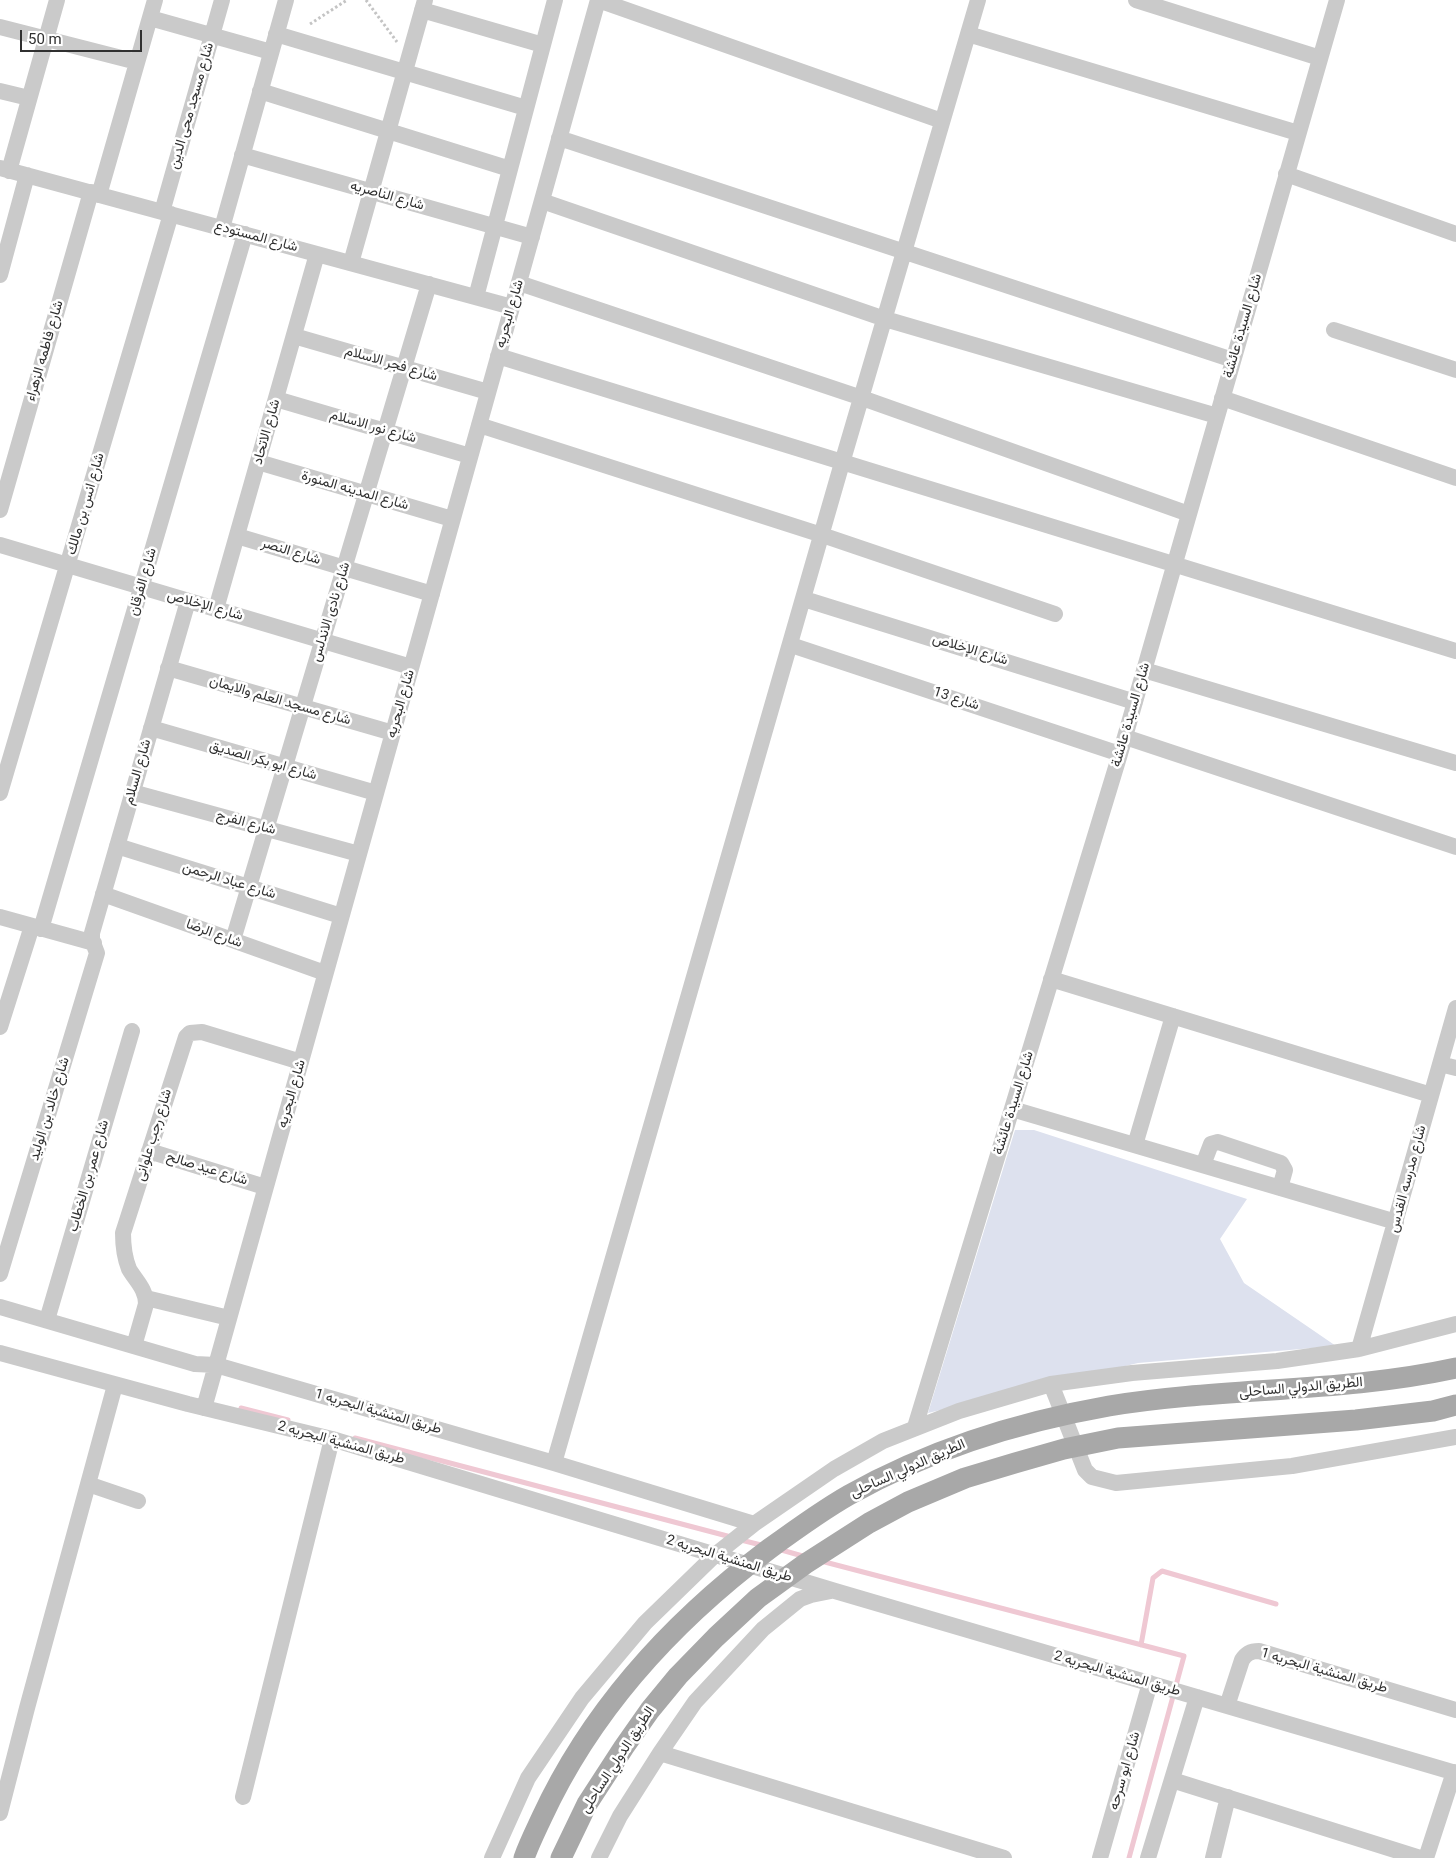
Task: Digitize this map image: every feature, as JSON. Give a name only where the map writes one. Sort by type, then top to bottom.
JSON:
[{"type":"main road","name":"الطريق الدولي الساحلى","points":[[524,1858],[556,1788],[594,1724],[619,1690],[652,1652],[731,1577],[826,1508],[851,1494],[953,1447],[1052,1417],[1111,1406],[1184,1398],[1348,1385],[1426,1375],[1456,1368]]},
{"type":"main road","name":"الطريق الدولي الساحلى","points":[[561,1858],[587,1804],[624,1747],[650,1710],[678,1676],[703,1650],[758,1598],[805,1564],[869,1523],[908,1502],[982,1473],[1064,1450],[1118,1438],[1356,1420],[1432,1411],[1456,1404]]},
{"type":"street","points":[[5,169],[30,98],[57,0]]},
{"type":"street","name":"شارع مسجد محى الدين","points":[[166,213],[222,0]]},
{"type":"street","points":[[222,228],[286,0]]},
{"type":"street","points":[[476,297],[555,0]]},
{"type":"street","points":[[598,0],[942,121]]},
{"type":"street","name":"شارع البحريه","points":[[204,1408],[598,0]]},
{"type":"street","points":[[554,1463],[842,463],[978,0]]},
{"type":"street","points":[[1136,0],[1320,58]]},
{"type":"street","name":"شارع السيدة عائشة","points":[[915,1427],[1125,737],[1320,58],[1333,1]]},
{"type":"street","points":[[151,5],[212,36],[271,52]]},
{"type":"street","name":"شارع فاطمه الزهراء","points":[[0,510],[95,194],[137,62],[151,5]]},
{"type":"street","points":[[351,263],[424,5],[543,45]]},
{"type":"street","points":[[0,26],[137,62]]},
{"type":"street","points":[[276,34],[407,65],[526,108]]},
{"type":"street","points":[[968,34],[1298,133]]},
{"type":"street","points":[[0,91],[30,98]]},
{"type":"street","points":[[260,91],[510,169]]},
{"type":"street","points":[[559,138],[1233,360]]},
{"type":"street","name":"شارع الناصريه","points":[[242,155],[532,237]]},
{"type":"street","name":"شارع المستودع","points":[[5,169],[512,307]]},
{"type":"street","points":[[1286,174],[1456,234]]},
{"type":"street","points":[[0,275],[27,175]]},
{"type":"street","points":[[542,201],[885,319],[1217,416]]},
{"type":"street","name":"شارع انس بن مالك","points":[[0,793],[67,565],[166,213]]},
{"type":"street","name":"شارع الفرقان","points":[[0,1027],[36,927],[141,587],[245,234]]},
{"type":"street","name":"شارع الاتحاد","points":[[216,609],[317,254]]},
{"type":"street","points":[[519,283],[862,398],[1189,514]]},
{"type":"street","name":"شارع نادى الاندلس","points":[[233,940],[429,284]]},
{"type":"street","points":[[1334,330],[1456,370]]},
{"type":"street","name":"شارع فجر الاسلام","points":[[294,336],[488,392]]},
{"type":"street","points":[[498,356],[1456,651]]},
{"type":"street","points":[[1222,398],[1456,478]]},
{"type":"street","name":"شارع نور الاسلام","points":[[276,399],[470,456]]},
{"type":"street","points":[[479,425],[822,535],[1055,614]]},
{"type":"street","name":"شارع المدينه المنورة","points":[[258,462],[452,519]]},
{"type":"street","name":"شارع النصر","points":[[237,536],[432,594]]},
{"type":"street","name":"شارع الإخلاص","points":[[0,545],[411,667]]},
{"type":"street","name":"شارع الإخلاص","points":[[804,598],[1135,702]]},
{"type":"street","name":"شارع السلام","points":[[94,944],[92,933],[188,601]]},
{"type":"street","name":"شارع 13","points":[[791,645],[1120,754]]},
{"type":"street","name":"شارع مسجد العلم والايمان","points":[[168,668],[392,733]]},
{"type":"street","points":[[1144,670],[1456,764]]},
{"type":"street","name":"شارع ابو بكر الصديق","points":[[151,728],[376,793]]},
{"type":"street","points":[[1125,737],[1456,846]]},
{"type":"street","name":"شارع الفرج","points":[[132,792],[359,854]]},
{"type":"street","name":"شارع عباد الرحمن","points":[[117,846],[342,916]]},
{"type":"street","name":"شارع الرضا","points":[[103,894],[325,973]]},
{"type":"street","points":[[0,917],[94,944]]},
{"type":"street","name":"شارع خالد بن الوليد","points":[[0,1274],[96,953],[94,944]]},
{"type":"street","points":[[1052,979],[1431,1095]]},
{"type":"street","name":"شارع مدرسه القدس","points":[[1359,1349],[1431,1095],[1448,1066],[1456,1008]]},
{"type":"street","points":[[1135,1145],[1173,1016]]},
{"type":"street","name":"شارع عمر بن الخطاب","points":[[47,1320],[132,1032]]},
{"type":"street","name":"شارع رجب علوانى","points":[[146,1298],[142,1287],[128,1265],[123,1238],[183,1043],[190,1034],[202,1032],[300,1062]]},
{"type":"street","points":[[1012,1108],[1396,1222]]},
{"type":"street","points":[[1203,1165],[1211,1144],[1218,1142],[1281,1163],[1285,1170],[1280,1188]]},
{"type":"street","name":"شارع عيد صالح","points":[[149,1151],[266,1187]]},
{"type":"street","points":[[134,1346],[146,1298],[229,1318]]},
{"type":"street","name":"طريق المنشية البحريه 1","points":[[0,1307],[195,1364],[216,1365],[554,1463],[754,1524]]},
{"type":"street","points":[[492,1858],[528,1778],[582,1698],[645,1623],[715,1554],[754,1524],[834,1469],[884,1440],[960,1410],[1051,1384],[1132,1373],[1277,1361],[1359,1349],[1456,1324]]},
{"type":"street","name":"طريق المنشية البحريه 2","points":[[0,1353],[115,1385],[332,1439],[835,1591],[1455,1772]]},
{"type":"street","points":[[1051,1384],[1085,1470],[1092,1477],[1116,1483],[1292,1466],[1456,1437]]},
{"type":"street","points":[[0,1813],[115,1385]]},
{"type":"street","points":[[243,1796],[332,1439]]},
{"type":"street","points":[[88,1484],[138,1501]]},
{"type":"street","points":[[599,1858],[620,1816],[695,1702],[762,1629],[800,1600],[811,1595],[835,1591]]},
{"type":"street","name":"طريق المنشية البحريه 1","points":[[1227,1706],[1242,1660],[1246,1654],[1252,1651],[1259,1651],[1456,1710]]},
{"type":"street","name":"شارع ابو سرحه","points":[[1100,1858],[1150,1683]]},
{"type":"street","points":[[1148,1858],[1197,1697]]},
{"type":"street","points":[[660,1753],[1004,1858]]},
{"type":"street","points":[[1426,1858],[1455,1772]]},
{"type":"street","points":[[1172,1780],[1420,1858]]},
{"type":"street","points":[[1213,1858],[1228,1797]]},
{"type":"path","points":[[310,24],[347,0]]},
{"type":"path","points":[[366,0],[407,65]]},
{"type":"shaded area","points":[[1015,1130],[1034,1130],[1247,1199],[1220,1239],[1244,1283],[1336,1346],[1138,1363],[928,1413]]},
{"type":"waterway","points":[[241,1408],[288,1420]]},
{"type":"waterway","points":[[355,1438],[731,1537]]},
{"type":"waterway","points":[[741,1540],[765,1546]]},
{"type":"waterway","points":[[778,1549],[806,1557]]},
{"type":"waterway","points":[[821,1561],[1184,1656],[1129,1858]]},
{"type":"waterway","points":[[1141,1645],[1153,1578],[1162,1571],[1276,1604]]}]
